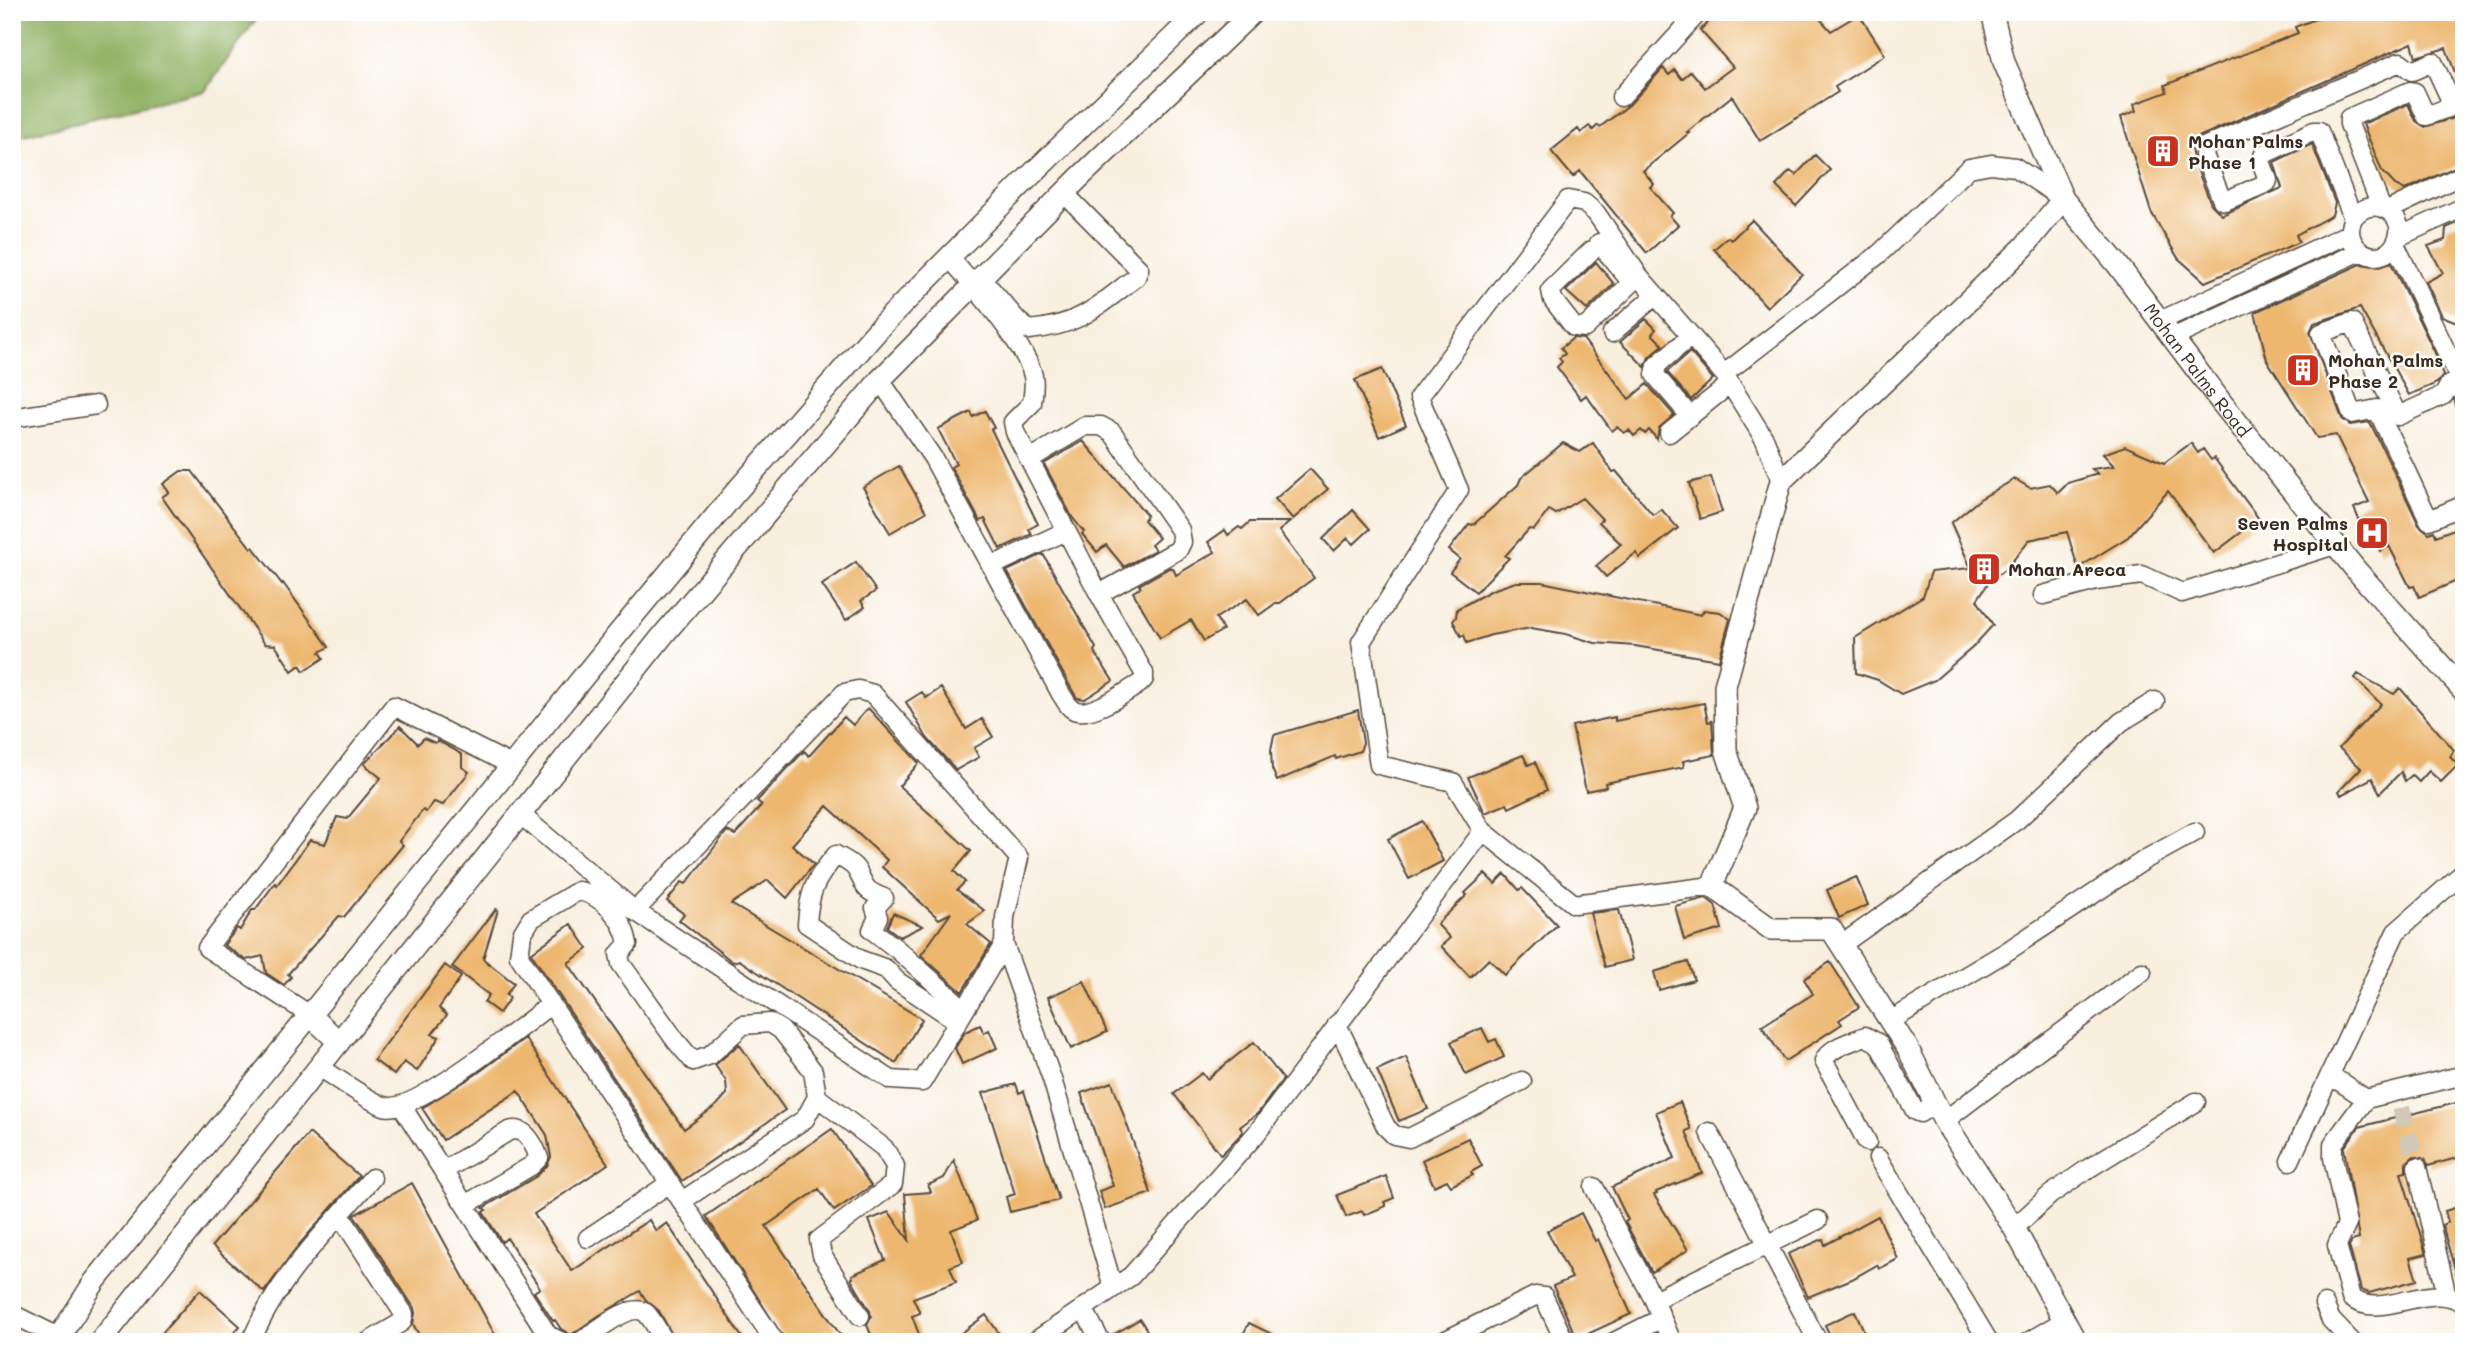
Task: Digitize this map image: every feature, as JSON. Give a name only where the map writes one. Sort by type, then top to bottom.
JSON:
[{"type":"street","points":[[12,1314],[61,1340],[95,1281],[511,765],[745,481],[883,324],[1053,153],[1199,12]]},
{"type":"street","points":[[100,1342],[664,634],[880,380],[1071,186],[1253,12]]},
{"type":"street","points":[[1621,97],[1699,12]]},
{"type":"street","name":"Mohan Palms Road","points":[[1992,12],[2004,62],[2063,199],[2117,264],[2221,402],[2335,545],[2464,691]]},
{"type":"street","points":[[2464,207],[2397,240],[2380,255],[2361,251],[2353,243],[2352,225],[2319,131],[2264,154],[2261,161],[2267,183],[2225,201],[2222,200],[2204,155],[2206,145],[2400,62],[2412,71],[2433,62],[2452,103],[2450,107],[2426,116],[2413,90],[2349,118],[2349,124],[2385,209],[2398,222],[2397,240],[2460,380],[2464,403]]},
{"type":"street","points":[[949,257],[1029,330],[1049,328],[1087,315],[1136,277],[1139,269],[1071,186],[1053,153]]},
{"type":"street","points":[[1669,433],[1727,379],[1878,255],[1969,168],[1991,164],[2015,167],[2063,199],[2024,247],[1781,481],[1725,686],[1726,750],[1745,808],[1712,886]]},
{"type":"street","points":[[2166,329],[2352,225],[2363,209],[2375,206],[2385,209],[2464,174]]},
{"type":"street","points":[[1635,279],[1596,214],[1584,203],[1568,200],[1419,397],[1459,490],[1361,642],[1379,765],[1453,782],[1483,831],[1574,904],[1712,886],[1771,929],[1831,929],[1908,1049],[1939,1113],[2014,1228],[2076,1342]]},
{"type":"street","points":[[1635,279],[1585,328],[1574,327],[1553,300],[1551,290],[1595,247],[1656,295],[1727,379],[1765,440],[1781,481]]},
{"type":"street","points":[[2166,329],[2361,251]]},
{"type":"street","points":[[880,380],[933,458],[1061,694],[1072,709],[1080,712],[1102,706],[1144,679],[1144,673],[1099,594],[1015,432],[1013,422],[1032,403],[1033,374],[1023,352],[977,281]]},
{"type":"street","points":[[1612,333],[1656,295]]},
{"type":"street","points":[[2391,419],[2376,408],[2352,414],[2320,334],[2322,332],[2352,322],[2391,419],[2429,520],[2464,505]]},
{"type":"street","points":[[1690,416],[1655,375],[1657,365],[1692,336]]},
{"type":"street","points":[[2391,419],[2444,395],[2449,385],[2460,380]]},
{"type":"street","points":[[12,418],[96,405]]},
{"type":"street","points":[[1030,459],[1085,426],[1101,426],[1112,432],[1180,530],[1182,542],[1178,550],[1099,594]]},
{"type":"street","points":[[745,481],[772,508]]},
{"type":"street","points":[[992,566],[1066,531]]},
{"type":"street","points":[[2043,595],[2096,581],[2142,575],[2182,593],[2335,545]]},
{"type":"street","points":[[635,911],[844,693],[858,690],[873,694],[1019,858],[1005,917],[1004,944],[1052,1079],[1113,1287]]},
{"type":"street","points":[[1841,945],[2017,820],[2121,722],[2155,701]]},
{"type":"street","points":[[339,1042],[310,1015],[207,948],[394,706],[511,765],[541,790]]},
{"type":"street","points":[[521,815],[635,911],[891,1080],[922,1082],[1004,944]]},
{"type":"street","points":[[1034,1342],[1131,1276],[1256,1133],[1483,831]]},
{"type":"street","points":[[1890,1021],[2006,952],[2146,859],[2195,832]]},
{"type":"street","points":[[836,855],[855,866],[863,886],[884,898],[875,908],[878,917],[872,930],[898,950],[961,1016],[897,981],[886,969],[861,960],[807,924],[808,897],[820,874],[836,855]]},
{"type":"street","points":[[2290,1161],[2396,932],[2464,872]]},
{"type":"street","points":[[682,1201],[805,1119],[817,1097],[813,1071],[781,1030],[770,1023],[743,1025],[710,1055],[693,1061],[621,964],[619,954],[628,944],[625,931],[601,899],[578,891],[531,919],[522,934],[519,956],[775,1342]]},
{"type":"street","points":[[1867,1142],[1824,1062],[1826,1055],[1865,1036],[1871,1038],[1878,1043],[1915,1111],[1939,1113],[2142,972]]},
{"type":"street","points":[[319,1067],[386,1107],[401,1105],[445,1083],[551,1004]]},
{"type":"street","points":[[1338,1024],[1386,1128],[1394,1135],[1409,1138],[1426,1131],[1522,1081]]},
{"type":"street","points":[[2330,1075],[2366,1099],[2398,1100],[2464,1075]]},
{"type":"street","points":[[817,1097],[884,1148],[895,1166],[893,1184],[819,1240],[822,1255],[860,1315]]},
{"type":"street","points":[[2366,1099],[2333,1144],[2333,1158],[2347,1224],[2337,1245],[2351,1298],[2358,1304],[2375,1306],[2433,1294],[2456,1297],[2464,1303]]},
{"type":"street","points":[[2014,1228],[2050,1195],[2196,1102]]},
{"type":"street","points":[[401,1105],[548,1335],[562,1342]]},
{"type":"street","points":[[443,1171],[509,1130],[517,1128],[522,1130],[536,1149],[539,1157],[531,1166],[464,1205]]},
{"type":"street","points":[[1709,1132],[1818,1342]]},
{"type":"street","points":[[1878,1158],[1989,1342]]},
{"type":"street","points":[[2417,1167],[2446,1296]]},
{"type":"street","points":[[251,1342],[258,1324],[294,1269],[372,1178]]},
{"type":"street","points":[[587,1238],[670,1183]]},
{"type":"street","points":[[1594,1187],[1654,1300],[1672,1342]]},
{"type":"street","points":[[340,1215],[404,1314],[402,1322],[368,1342]]},
{"type":"street","points":[[1654,1300],[1818,1220]]},
{"type":"street","points":[[1442,1342],[1535,1296],[1544,1297],[1565,1342]]},
{"type":"street","points":[[2325,1304],[2331,1320],[2352,1342]]},
{"type":"street","points":[[1083,1308],[1101,1342]]},
{"type":"street","points":[[580,1342],[624,1313],[640,1310],[646,1312],[665,1342]]},
{"type":"street","points":[[1614,1342],[1662,1318]]},
{"type":"street","points":[[2028,1342],[2065,1320]]},
{"type":"green space","points":[[12,12],[261,12],[205,91],[12,138]]},
{"type":"building","points":[[1720,12],[1814,12],[1831,31],[1859,14],[1885,55],[1835,87],[1838,92],[1760,141],[1732,96],[1687,132],[1689,133],[1643,171],[1654,184],[1650,187],[1673,213],[1670,216],[1678,225],[1647,253],[1580,171],[1573,177],[1551,151],[1578,129],[1581,133],[1589,126],[1593,130],[1598,125],[1600,127],[1629,105],[1663,68],[1669,75],[1675,70],[1682,79],[1691,71],[1705,88],[1733,67],[1700,30]]},
{"type":"building","name":"Mohan Palms Phase 1","points":[[2333,12],[2464,12],[2464,92],[2446,48],[2416,57],[2412,43],[2190,143],[2193,159],[2211,204],[2222,215],[2282,188],[2274,162],[2312,144],[2335,203],[2332,215],[2296,235],[2299,242],[2205,282],[2178,258],[2151,212],[2121,117],[2136,111],[2134,104],[2167,92],[2165,85],[2298,33],[2295,27]]},
{"type":"building","points":[[2408,104],[2416,121],[2425,127],[2454,118],[2464,107],[2464,163],[2405,190],[2395,185],[2382,171],[2363,124]]},
{"type":"building","points":[[1815,155],[1830,170],[1796,206],[1776,186],[1790,171],[1796,175]]},
{"type":"building","points":[[1752,220],[1802,274],[1767,307],[1714,249],[1728,237],[1731,240]]},
{"type":"building","points":[[2464,220],[2464,325],[2442,316],[2426,282],[2443,273],[2428,246],[2445,240],[2446,228]]},
{"type":"building","points":[[1596,262],[1614,284],[1587,310],[1566,291]]},
{"type":"building","name":"Mohan Palms Phase 2","points":[[2391,263],[2436,355],[2443,376],[2437,383],[2409,395],[2360,308],[2314,323],[2310,332],[2342,419],[2350,425],[2370,422],[2419,525],[2429,533],[2434,531],[2436,536],[2464,525],[2464,578],[2419,597],[2414,586],[2410,587],[2389,546],[2380,551],[2372,533],[2366,536],[2354,508],[2369,502],[2336,435],[2317,438],[2267,360],[2255,312],[2361,264],[2380,267]]},
{"type":"building","points":[[1646,319],[1656,329],[1652,334],[1663,345],[1649,357],[1645,367],[1620,342]]},
{"type":"building","points":[[1573,338],[1583,339],[1629,399],[1647,384],[1674,415],[1659,428],[1657,439],[1649,430],[1645,434],[1641,430],[1634,436],[1629,430],[1624,433],[1617,427],[1612,431],[1586,395],[1581,399],[1557,367],[1562,362],[1559,358],[1565,354],[1561,348]]},
{"type":"building","points":[[1690,352],[1713,379],[1691,400],[1667,372]]},
{"type":"building","points":[[1382,369],[1406,425],[1379,437],[1355,380]]},
{"type":"building","points":[[985,411],[994,428],[991,429],[1038,524],[1029,529],[1032,534],[1000,549],[985,519],[980,521],[951,467],[956,464],[938,429],[971,412],[973,417]]},
{"type":"building","points":[[1083,441],[1147,515],[1144,520],[1159,538],[1151,545],[1155,550],[1124,567],[1106,545],[1097,552],[1082,534],[1084,532],[1072,517],[1044,464]]},
{"type":"building","points":[[1563,443],[1580,452],[1593,443],[1613,472],[1616,471],[1653,515],[1661,509],[1678,528],[1640,558],[1636,553],[1606,577],[1596,566],[1621,544],[1599,522],[1602,519],[1582,498],[1556,514],[1549,510],[1534,530],[1529,529],[1505,556],[1509,558],[1476,592],[1450,572],[1460,559],[1449,550],[1469,524],[1473,525],[1518,485],[1521,478]]},
{"type":"building","name":"Mohan Areca","points":[[2191,443],[2198,453],[2203,449],[2211,460],[2214,458],[2259,519],[2214,553],[2168,491],[2128,537],[2078,568],[2067,532],[2029,540],[2007,568],[1989,582],[1977,600],[1993,625],[1972,648],[1935,680],[1901,694],[1878,680],[1856,673],[1855,638],[1923,596],[1931,572],[1971,568],[1951,523],[1980,499],[2015,479],[2030,488],[2050,484],[2058,493],[2068,483],[2098,474],[2092,469],[2114,466],[2103,454],[2125,446],[2164,463]]},
{"type":"building","points":[[899,466],[926,512],[890,533],[863,487]]},
{"type":"building","points":[[1310,469],[1328,489],[1293,519],[1275,499]]},
{"type":"building","points":[[181,471],[192,471],[251,548],[253,547],[283,583],[329,647],[320,652],[324,658],[304,671],[300,665],[292,671],[275,645],[265,644],[162,497],[169,492],[163,484]]},
{"type":"building","points":[[1711,477],[1722,512],[1700,519],[1689,483]]},
{"type":"building","points":[[1353,510],[1370,529],[1354,544],[1348,538],[1334,551],[1323,539]]},
{"type":"building","points":[[1250,522],[1290,522],[1279,531],[1314,578],[1259,615],[1247,599],[1216,618],[1223,630],[1204,641],[1191,620],[1160,638],[1133,592],[1141,587],[1139,585],[1169,568],[1173,568],[1176,575],[1215,552],[1208,542],[1225,530],[1228,535]]},
{"type":"building","points":[[1043,554],[1096,648],[1094,651],[1113,681],[1085,699],[1077,698],[1007,571]]},
{"type":"building","points":[[856,562],[876,591],[861,601],[865,607],[846,620],[822,585]]},
{"type":"building","points":[[1516,582],[1542,582],[1701,615],[1704,610],[1720,612],[1730,619],[1719,660],[1635,646],[1595,643],[1566,634],[1531,628],[1491,635],[1467,643],[1453,621],[1457,609],[1492,590]]},
{"type":"building","points":[[2358,674],[2394,694],[2400,688],[2454,750],[2450,757],[2458,765],[2441,782],[2429,771],[2419,782],[2412,775],[2405,781],[2401,772],[2380,793],[2372,778],[2341,795],[2339,791],[2361,768],[2339,748],[2381,704],[2355,678]]},
{"type":"building","points":[[941,688],[966,729],[982,719],[993,737],[974,748],[979,757],[956,770],[927,738],[906,702],[922,692],[926,698]]},
{"type":"building","points":[[1704,703],[1708,722],[1712,721],[1714,755],[1683,761],[1684,767],[1605,783],[1606,787],[1586,791],[1572,726],[1615,717],[1615,721]]},
{"type":"building","points":[[868,708],[919,763],[899,786],[971,851],[954,871],[965,882],[957,890],[985,911],[967,924],[991,944],[962,992],[921,955],[951,913],[939,919],[882,867],[887,860],[827,806],[792,845],[814,864],[787,898],[768,880],[731,904],[922,1019],[896,1063],[739,960],[733,962],[679,920],[684,914],[667,901],[682,882],[686,884],[727,831],[735,835],[762,805],[757,801],[804,751],[809,756],[844,717],[853,725]]},
{"type":"building","points":[[1358,710],[1363,743],[1360,751],[1336,759],[1335,756],[1277,781],[1272,769],[1271,750],[1274,735]]},
{"type":"building","points":[[400,726],[418,744],[424,738],[435,743],[438,741],[462,755],[462,767],[469,772],[443,805],[434,802],[426,812],[423,810],[399,841],[403,845],[344,917],[339,916],[288,974],[291,977],[284,985],[266,973],[263,956],[246,960],[224,945],[237,928],[240,930],[252,910],[255,910],[275,883],[277,885],[310,840],[325,844],[337,817],[347,819],[381,778],[364,764]]},
{"type":"building","points":[[1523,755],[1528,765],[1535,762],[1547,790],[1509,808],[1507,804],[1485,813],[1468,777]]},
{"type":"building","points":[[1422,821],[1443,861],[1409,879],[1388,839]]},
{"type":"building","points":[[1485,874],[1495,884],[1505,874],[1557,925],[1505,975],[1489,959],[1470,977],[1441,946],[1450,938],[1437,924]]},
{"type":"building","points":[[1856,877],[1868,905],[1839,918],[1827,890]]},
{"type":"building","points":[[1706,898],[1715,905],[1722,929],[1684,940],[1675,906]]},
{"type":"building","points":[[496,909],[498,910],[483,959],[514,983],[506,995],[510,998],[499,1013],[484,1002],[489,995],[452,967]]},
{"type":"building","points":[[1619,910],[1632,960],[1605,967],[1590,913]]},
{"type":"building","points":[[893,913],[923,926],[900,937],[887,927]]},
{"type":"building","points":[[571,924],[588,949],[568,963],[684,1129],[717,1105],[727,1094],[726,1081],[715,1065],[739,1044],[785,1110],[682,1181],[531,953]]},
{"type":"building","points":[[1688,962],[1694,980],[1659,990],[1654,972]]},
{"type":"building","points":[[1830,962],[1859,1007],[1839,1020],[1842,1024],[1785,1061],[1762,1026],[1813,994],[1804,979]]},
{"type":"building","points":[[445,965],[461,977],[439,1008],[447,1015],[432,1034],[439,1037],[417,1071],[404,1062],[394,1075],[374,1060]]},
{"type":"building","points":[[1084,981],[1107,1032],[1071,1049],[1048,997]]},
{"type":"building","points":[[980,1025],[984,1033],[989,1030],[997,1048],[962,1064],[955,1048],[965,1032]]},
{"type":"building","points":[[1482,1028],[1489,1042],[1496,1039],[1504,1057],[1466,1075],[1451,1042]]},
{"type":"building","points":[[525,1038],[608,1164],[534,1214],[572,1271],[649,1220],[656,1231],[667,1223],[745,1342],[676,1342],[659,1311],[640,1291],[571,1335],[553,1321],[534,1292],[540,1288],[507,1238],[502,1242],[483,1212],[486,1210],[483,1208],[537,1176],[547,1166],[551,1157],[547,1135],[518,1091],[443,1140],[422,1108],[475,1075]]},
{"type":"building","points":[[1254,1042],[1283,1079],[1258,1113],[1240,1127],[1243,1132],[1221,1155],[1174,1094],[1202,1073],[1207,1079]]},
{"type":"building","points":[[1406,1057],[1428,1109],[1399,1121],[1377,1070]]},
{"type":"building","points":[[1112,1082],[1151,1193],[1105,1209],[1099,1191],[1113,1186],[1081,1093]]},
{"type":"building","points":[[1016,1084],[1019,1093],[1024,1091],[1059,1200],[1010,1212],[1006,1197],[1015,1194],[983,1093]]},
{"type":"building","points":[[2464,1101],[2464,1156],[2428,1166],[2425,1159],[2414,1156],[2406,1163],[2406,1172],[2401,1173],[2426,1254],[2410,1258],[2417,1280],[2369,1293],[2361,1290],[2349,1246],[2352,1241],[2359,1239],[2344,1148],[2359,1127]]},
{"type":"building","points":[[1680,1102],[1691,1129],[1686,1131],[1702,1173],[1654,1195],[1688,1250],[1652,1272],[1625,1222],[1628,1220],[1612,1187],[1675,1158],[1656,1112]]},
{"type":"building","points":[[832,1129],[871,1186],[834,1211],[819,1189],[766,1226],[845,1342],[786,1342],[706,1216]]},
{"type":"building","points":[[309,1133],[359,1176],[296,1248],[264,1292],[212,1246]]},
{"type":"building","points":[[1468,1138],[1482,1166],[1471,1172],[1473,1175],[1451,1186],[1447,1180],[1434,1186],[1422,1160]]},
{"type":"building","points":[[954,1160],[977,1220],[951,1230],[963,1262],[950,1267],[956,1282],[913,1298],[920,1313],[912,1316],[922,1342],[874,1342],[867,1325],[870,1311],[851,1279],[852,1275],[885,1260],[869,1220],[889,1212],[909,1240],[905,1194],[931,1192],[928,1185],[944,1178]]},
{"type":"building","points":[[1386,1176],[1394,1198],[1384,1202],[1386,1206],[1364,1215],[1362,1211],[1346,1217],[1337,1195]]},
{"type":"building","points":[[412,1183],[499,1342],[423,1342],[413,1324],[414,1308],[354,1215]]},
{"type":"building","points":[[2464,1205],[2464,1279],[2458,1280],[2442,1225],[2448,1222],[2445,1211]]},
{"type":"building","points":[[1581,1213],[1595,1241],[1598,1239],[1631,1314],[1577,1339],[1553,1286],[1572,1278],[1547,1231]]},
{"type":"building","points":[[1878,1216],[1898,1259],[1879,1269],[1877,1265],[1852,1279],[1808,1297],[1788,1254],[1823,1239],[1825,1245]]},
{"type":"building","points":[[200,1290],[240,1326],[226,1342],[154,1342]]},
{"type":"building","points":[[1855,1311],[1869,1342],[1833,1342],[1825,1325]]},
{"type":"building","points":[[986,1315],[1005,1342],[949,1342]]},
{"type":"building","points":[[1140,1319],[1154,1342],[1112,1342],[1111,1336]]},
{"type":"building","points":[[1249,1323],[1288,1342],[1239,1342]]},
{"type":"tunnel","points":[[2401,1108],[2417,1167]]},
{"type":"place","name":"Mohan Palms Phase 1","points":[[2163,151]]},
{"type":"place","name":"Mohan Palms Phase 2","points":[[2303,370]]},
{"type":"place","name":"Seven Palms Hospital","points":[[2372,533]]},
{"type":"place","name":"Mohan Areca","points":[[1984,569]]}]
